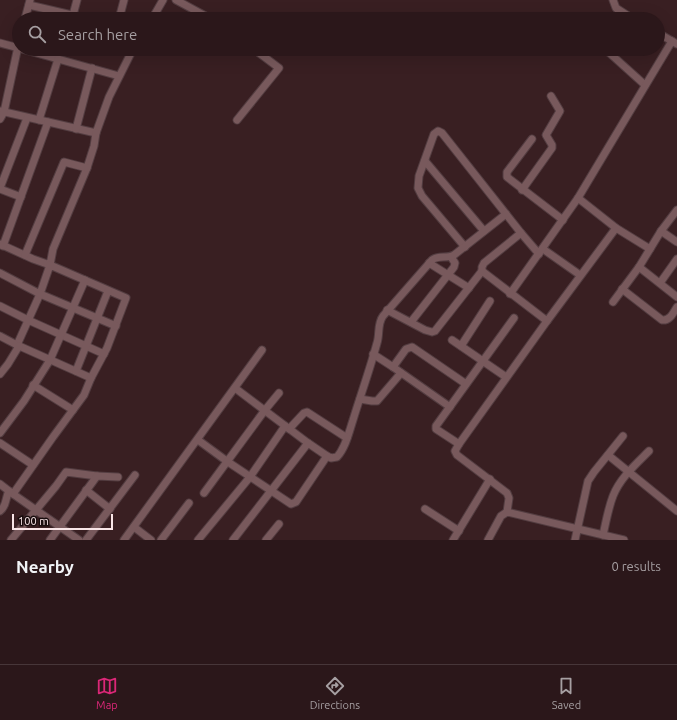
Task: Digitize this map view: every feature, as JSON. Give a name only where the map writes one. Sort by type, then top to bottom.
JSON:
[{"type":"street","points":[[74,12],[77,0]]},
{"type":"street","points":[[121,12],[124,0]]},
{"type":"street","points":[[156,12],[163,0]]},
{"type":"street","points":[[176,0],[198,12]]},
{"type":"street","points":[[613,0],[614,6],[619,11]]},
{"type":"street","points":[[30,3],[62,12]]},
{"type":"street","points":[[510,294],[578,198],[645,85],[674,43],[665,37]]},
{"type":"street","points":[[0,43],[12,46]]},
{"type":"street","points":[[17,56],[1,114],[39,120],[96,133]]},
{"type":"street","points":[[48,56],[119,76]]},
{"type":"street","points":[[0,374],[8,364],[18,345],[40,294],[50,265],[53,249],[87,168],[94,146],[96,133],[109,97],[129,56]]},
{"type":"street","points":[[237,120],[279,68],[263,56]]},
{"type":"street","points":[[613,56],[645,85]]},
{"type":"street","points":[[39,120],[58,59]]},
{"type":"street","points":[[76,129],[92,68]]},
{"type":"street","points":[[522,190],[552,148],[552,145],[546,135],[560,111],[551,96]]},
{"type":"street","points":[[21,197],[0,189],[27,118]]},
{"type":"street","points":[[0,511],[5,506],[6,496],[33,465],[84,395],[104,354],[126,298],[1,245],[21,197],[48,122]]},
{"type":"street","points":[[465,246],[419,192],[418,183],[434,134],[436,132],[440,132],[521,233],[541,251],[580,275]]},
{"type":"street","points":[[532,139],[507,175],[508,178],[563,220]]},
{"type":"street","points":[[425,161],[484,231]]},
{"type":"street","points":[[25,255],[64,162],[87,168]]},
{"type":"street","points":[[578,198],[616,228],[650,249]]},
{"type":"street","points":[[613,302],[639,267],[662,230],[677,210]]},
{"type":"street","points":[[235,388],[327,456],[331,458],[337,457],[347,438],[360,399],[378,341],[380,319],[434,258],[451,257],[506,214]]},
{"type":"street","points":[[488,540],[501,516],[506,512],[509,498],[507,493],[456,454],[456,450],[580,275],[616,228]]},
{"type":"street","points":[[662,230],[677,242]]},
{"type":"street","points":[[387,310],[428,331],[435,331],[482,271],[484,263],[521,233]]},
{"type":"street","points":[[411,322],[455,266],[455,263],[451,257]]},
{"type":"street","points":[[660,283],[677,259]]},
{"type":"street","points":[[429,263],[469,288]]},
{"type":"street","points":[[639,267],[677,297]]},
{"type":"street","points":[[482,271],[547,321]]},
{"type":"street","points":[[0,274],[40,294],[116,326]]},
{"type":"street","points":[[0,433],[24,401],[50,360],[85,280]]},
{"type":"street","points":[[622,289],[662,320],[667,320],[677,307]]},
{"type":"street","points":[[76,371],[108,290]]},
{"type":"street","points":[[461,346],[490,301]]},
{"type":"street","points":[[0,306],[104,354]]},
{"type":"street","points":[[459,444],[436,428],[514,318]]},
{"type":"street","points":[[0,336],[91,378]]},
{"type":"street","points":[[452,340],[506,378]]},
{"type":"street","points":[[393,367],[406,350],[412,347],[466,384]]},
{"type":"street","points":[[124,540],[262,350]]},
{"type":"street","points":[[373,354],[450,407]]},
{"type":"street","points":[[360,399],[377,401],[401,373]]},
{"type":"street","points":[[33,385],[73,410]]},
{"type":"street","points":[[204,493],[279,393]]},
{"type":"street","points":[[198,540],[250,477],[287,427],[304,413],[307,412],[347,438]]},
{"type":"street","points":[[575,540],[588,481],[624,436]]},
{"type":"street","points":[[198,440],[270,491],[289,503],[295,504],[327,456]]},
{"type":"street","points":[[0,443],[33,465]]},
{"type":"street","points":[[232,540],[308,443]]},
{"type":"street","points":[[603,535],[614,495],[628,472],[649,450]]},
{"type":"street","points":[[608,455],[677,511]]},
{"type":"street","points":[[11,540],[66,472],[118,477]]},
{"type":"street","points":[[86,540],[135,475]]},
{"type":"street","points":[[50,540],[97,476]]},
{"type":"street","points":[[453,540],[490,479]]},
{"type":"street","points":[[0,484],[79,540]]},
{"type":"street","points":[[86,490],[110,509]]},
{"type":"street","points":[[161,540],[189,503]]},
{"type":"street","points":[[425,509],[459,531]]},
{"type":"street","points":[[506,512],[624,540]]},
{"type":"street","points":[[266,540],[279,524]]},
{"type":"street","points":[[134,527],[151,540]]}]
